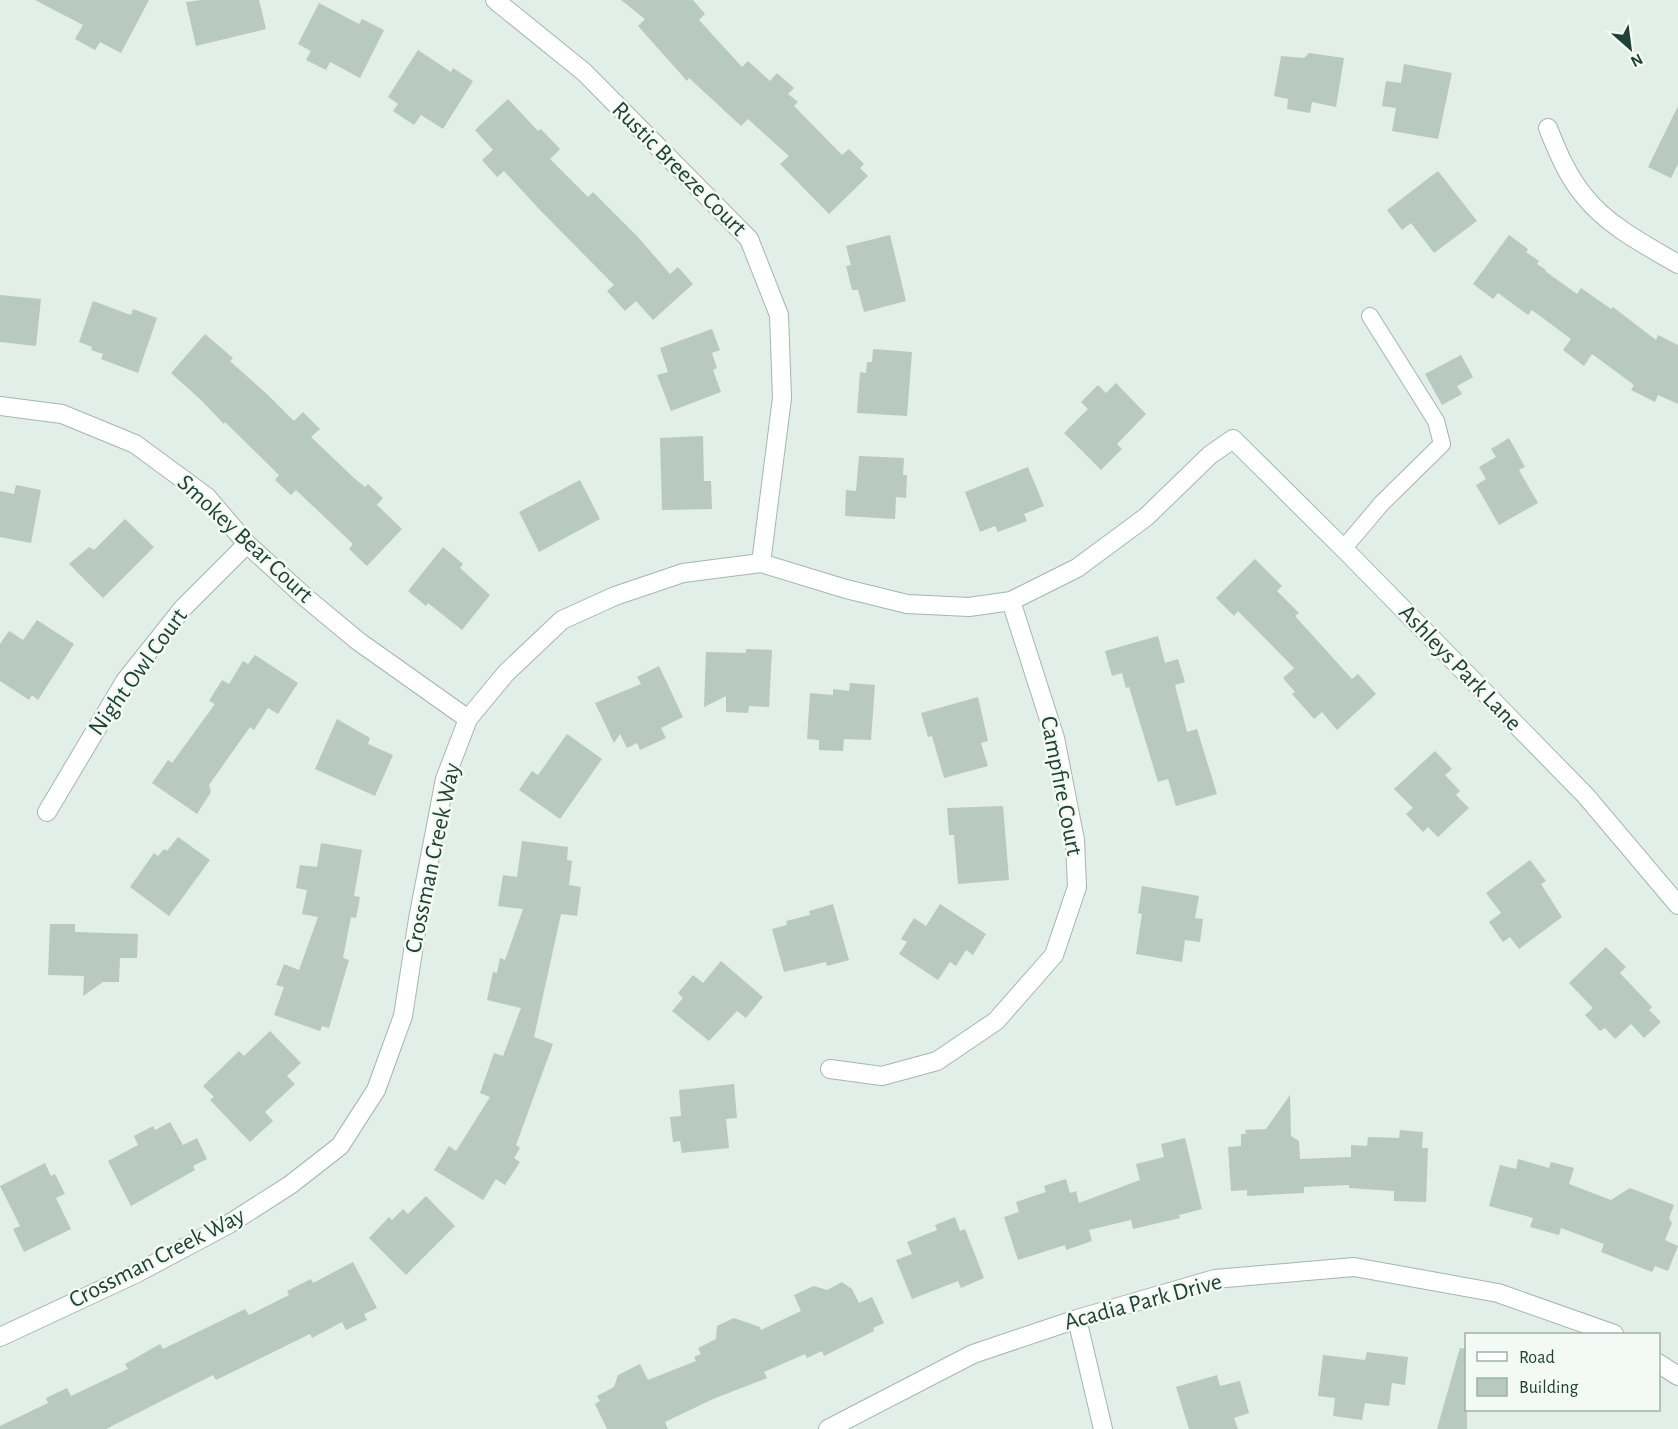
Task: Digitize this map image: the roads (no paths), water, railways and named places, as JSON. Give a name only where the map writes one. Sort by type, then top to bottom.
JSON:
[{"type":"street","name":"Rustic Breeze Court","points":[[495,0],[584,72],[749,239],[779,315],[782,398],[761,563]]},
{"type":"street","points":[[1548,128],[1571,178],[1586,199],[1610,221],[1678,264]]},
{"type":"street","name":"Smokey Bear Court","points":[[0,406],[62,414],[135,444],[207,497],[247,544],[358,641],[468,719]]},
{"type":"street","name":"Crossman Creek Way","points":[[0,1337],[137,1273],[229,1224],[290,1185],[340,1146],[376,1090],[404,1016],[418,919],[444,778],[468,719],[506,673],[562,620],[615,596],[683,573],[761,563],[846,589],[907,604],[969,607],[1011,602],[1077,568],[1146,517],[1210,455],[1233,439]]},
{"type":"street","name":"Ashleys Park Lane","points":[[1233,439],[1586,796],[1678,905]]},
{"type":"street","name":"Night Owl Court","points":[[47,812],[125,681],[183,608],[247,544]]},
{"type":"street","name":"Campfire Court","points":[[831,1069],[882,1076],[937,1061],[996,1021],[1054,955],[1077,887],[1076,840],[1055,738],[1011,602]]},
{"type":"street","name":"Acadia Park Drive","points":[[828,1429],[973,1354],[1077,1318],[1215,1279],[1354,1267],[1498,1293],[1608,1333]]},
{"type":"street","points":[[1077,1318],[1103,1429]]},
{"type":"street","points":[[1660,1364],[1678,1376]]},
{"type":"lane","points":[[1343,549],[1382,503],[1442,444],[1436,421],[1370,316]]}]
